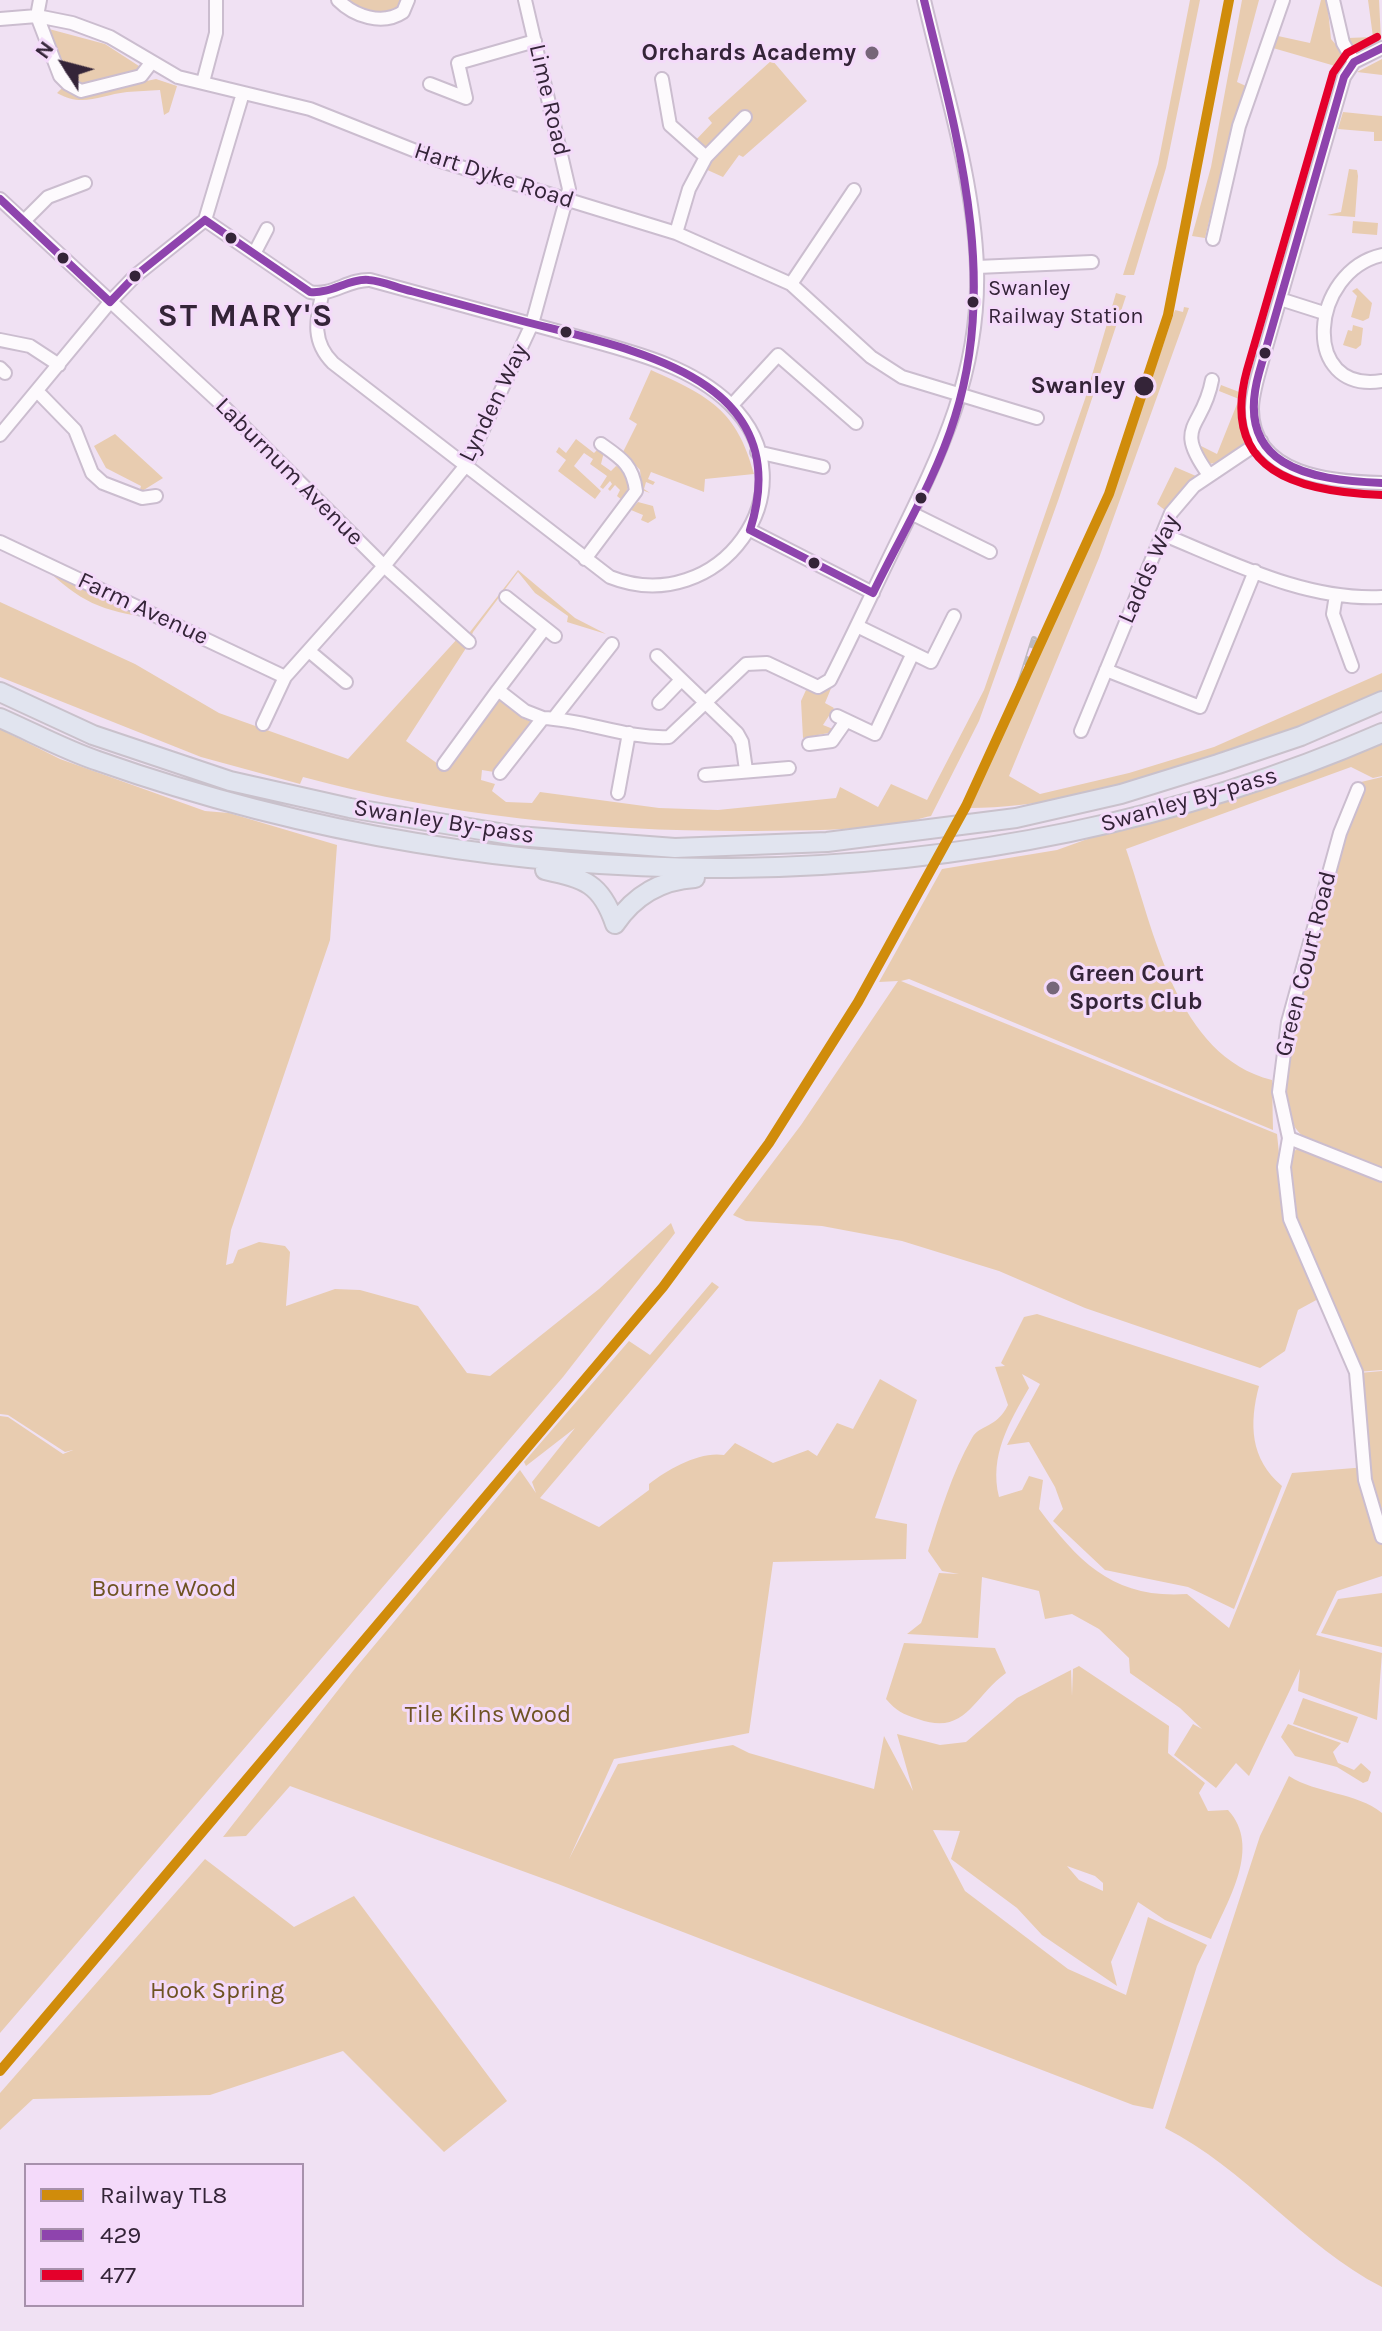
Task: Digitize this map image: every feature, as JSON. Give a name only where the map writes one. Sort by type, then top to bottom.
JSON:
[{"type":"highway","name":"Swanley By-pass","points":[[0,692],[93,735],[230,781],[350,808],[517,836],[675,848],[827,842],[1008,820],[1121,794],[1218,764],[1301,736],[1382,701]]},
{"type":"highway","name":"Swanley By-pass","points":[[0,718],[96,761],[337,830],[519,859],[682,870],[888,859],[991,849],[1066,835],[1236,790],[1382,733]]},
{"type":"highway","points":[[427,844],[583,879],[606,899],[615,924],[639,895],[678,879],[850,870],[888,859]]},
{"type":"street","points":[[40,0],[37,16],[60,76],[81,91],[141,76],[151,63]]},
{"type":"street","points":[[203,82],[216,33],[216,0]]},
{"type":"street","points":[[338,0],[351,13],[386,18],[403,12],[408,0]]},
{"type":"street","name":"Lime Road","points":[[525,0],[569,189],[569,201]]},
{"type":"street","points":[[498,690],[525,711],[549,718],[669,737],[741,667],[758,661],[818,687],[826,686],[944,446],[961,396],[975,314],[977,267],[969,196],[924,0]]},
{"type":"street","points":[[1213,239],[1239,126],[1283,0]]},
{"type":"street","points":[[1333,0],[1343,43],[1354,62]]},
{"type":"street","name":"Hart Dyke Road","points":[[0,19],[37,16],[101,33],[178,77],[310,109],[441,161],[676,233],[791,284],[889,370],[915,382],[1037,418]]},
{"type":"street","points":[[430,84],[466,98],[458,63],[535,41]]},
{"type":"street","points":[[1382,48],[1354,62],[1344,77],[1252,409],[1261,441],[1278,461],[1309,475],[1382,483]]},
{"type":"street","points":[[662,79],[670,125],[706,157]]},
{"type":"street","points":[[0,435],[110,302],[135,276],[205,220],[243,93]]},
{"type":"street","points":[[676,233],[689,189],[706,157],[745,117]]},
{"type":"street","points":[[24,221],[48,197],[85,183]]},
{"type":"street","points":[[791,284],[854,190]]},
{"type":"street","name":"Laburnum Avenue","points":[[0,199],[220,403],[384,566],[469,642]]},
{"type":"street","name":"Lynden Way","points":[[263,724],[285,677],[384,566],[467,464],[532,324],[569,201]]},
{"type":"street","points":[[205,220],[310,292],[322,295],[358,280],[370,280],[657,361],[696,381],[732,405],[757,452],[762,488],[750,530],[729,556],[711,569],[668,586],[625,583],[585,559],[324,353],[316,333],[322,295]]},
{"type":"street","points":[[255,252],[267,229]]},
{"type":"street","points":[[1382,255],[1369,258],[1346,274],[1324,313],[1324,345],[1333,363],[1358,380],[1382,381]]},
{"type":"street","points":[[977,267],[1092,262]]},
{"type":"street","points":[[1280,299],[1324,313]]},
{"type":"street","points":[[0,340],[30,346],[59,365]]},
{"type":"street","points":[[732,405],[778,355],[856,423]]},
{"type":"street","points":[[1209,475],[1191,450],[1190,437],[1212,380]]},
{"type":"street","points":[[38,392],[75,430],[92,473],[103,483],[142,498],[156,496]]},
{"type":"street","name":"Ladds Way","points":[[1081,731],[1162,534],[1179,501],[1209,475],[1261,441]]},
{"type":"street","points":[[585,559],[636,491],[634,473],[627,462],[601,444]]},
{"type":"street","points":[[757,452],[823,467]]},
{"type":"street","points":[[911,513],[990,552]]},
{"type":"street","points":[[750,530],[873,593]]},
{"type":"street","points":[[1162,534],[1255,571],[1336,595],[1382,597]]},
{"type":"street","name":"Farm Avenue","points":[[0,542],[285,677]]},
{"type":"street","points":[[1106,670],[1200,707],[1255,571]]},
{"type":"street","points":[[1336,595],[1333,614],[1352,666]]},
{"type":"street","points":[[444,764],[498,690],[550,632],[506,597]]},
{"type":"street","points":[[857,626],[931,662],[954,616]]},
{"type":"street","points":[[500,773],[612,644]]},
{"type":"street","points":[[309,651],[346,682]]},
{"type":"street","points":[[809,744],[832,741],[842,718],[875,734],[912,655]]},
{"type":"street","points":[[657,656],[742,742],[746,770]]},
{"type":"street","points":[[659,703],[681,680]]},
{"type":"street","points":[[618,793],[629,733]]},
{"type":"street","points":[[705,775],[789,768]]},
{"type":"street","name":"Green Court Road","points":[[1358,789],[1340,833],[1288,1022],[1279,1092],[1289,1138],[1284,1167],[1290,1219],[1356,1372],[1365,1480],[1382,1537]]},
{"type":"street","points":[[1289,1138],[1382,1175]]},
{"type":"green space","points":[[342,0],[404,0],[394,13],[361,13]]},
{"type":"green space","points":[[1190,0],[1200,0],[1166,168],[1134,275],[1123,275],[1158,164]]},
{"type":"green space","points":[[1242,0],[1259,0],[1237,82],[1246,86],[1233,123],[1205,238],[1192,236],[1211,167]]},
{"type":"green space","points":[[1321,0],[1327,0],[1331,39],[1345,55],[1342,68],[1273,48],[1278,36],[1310,43]]},
{"type":"green space","points":[[1368,0],[1379,0],[1381,40],[1360,51],[1354,49],[1348,38],[1373,37]]},
{"type":"green space","points":[[49,29],[105,44],[142,68],[138,72],[82,85],[66,77]]},
{"type":"green space","points":[[1382,59],[1382,75],[1357,72]]},
{"type":"green space","points":[[772,60],[807,101],[743,157],[739,155],[723,177],[703,168],[694,142],[712,123],[708,118]]},
{"type":"green space","points":[[156,79],[177,86],[169,112],[164,115],[160,90],[83,100],[57,93],[62,88],[80,95]]},
{"type":"green space","points":[[1343,112],[1382,116],[1382,141],[1374,141],[1374,132],[1338,129]]},
{"type":"green space","points":[[1349,169],[1357,170],[1358,176],[1355,217],[1327,215],[1341,212]]},
{"type":"green space","points":[[1353,221],[1378,223],[1377,235],[1352,233]]},
{"type":"green space","points":[[1357,288],[1372,303],[1369,318],[1363,321],[1351,317],[1357,296],[1352,291]]},
{"type":"green space","points":[[1116,293],[1126,296],[1059,498],[979,721],[931,816],[884,826],[847,829],[698,831],[584,825],[471,812],[303,777],[300,784],[201,757],[0,677],[0,602],[135,664],[219,713],[348,759],[458,638],[463,641],[518,570],[575,618],[606,634],[567,622],[568,616],[535,593],[518,572],[473,632],[468,645],[406,741],[445,769],[499,698],[522,718],[535,723],[516,740],[517,746],[494,772],[482,770],[481,780],[495,784],[492,791],[506,802],[532,803],[540,792],[659,808],[718,810],[836,798],[840,787],[878,807],[891,784],[927,800],[984,690],[1085,399]]},
{"type":"green space","points":[[1184,307],[1189,308],[1099,558],[1009,776],[1040,794],[1129,773],[1214,747],[1382,673],[1382,694],[1233,751],[1125,785],[1020,805],[970,808],[1112,495],[1175,310],[1183,312]]},
{"type":"green space","points":[[1353,325],[1363,328],[1361,345],[1356,349],[1343,345]]},
{"type":"green space","points":[[651,370],[705,397],[718,408],[739,434],[754,474],[705,479],[704,492],[651,472],[648,479],[655,482],[653,485],[646,482],[644,489],[650,493],[642,490],[640,470],[623,452],[637,424],[629,419]]},
{"type":"green space","points":[[1221,385],[1247,395],[1252,440],[1219,462],[1209,464],[1193,442],[1217,454],[1239,399],[1219,391]]},
{"type":"green space","points":[[115,434],[163,478],[139,493],[141,486],[106,468],[94,446]]},
{"type":"green space","points":[[576,439],[594,453],[599,448],[604,452],[601,464],[611,471],[616,466],[625,469],[629,486],[622,500],[617,496],[620,490],[615,485],[610,491],[608,489],[612,484],[610,481],[603,489],[600,487],[607,476],[590,464],[593,459],[584,453],[574,466],[601,491],[595,499],[558,471],[566,460],[556,452],[559,447],[566,453]]},
{"type":"green space","points":[[1175,467],[1196,476],[1166,511],[1157,504]]},
{"type":"green space","points":[[638,502],[653,506],[656,518],[648,523],[641,520],[643,515],[631,510]]},
{"type":"green space","points":[[43,566],[152,618],[92,603],[68,588]]},
{"type":"green space","points":[[832,686],[825,703],[834,708],[823,725],[833,729],[833,732],[803,738],[801,701],[806,690],[820,694]]},
{"type":"green space","name":"Bourne Wood","points":[[0,729],[60,759],[205,811],[229,813],[337,845],[330,940],[231,1230],[226,1265],[233,1263],[238,1250],[259,1242],[285,1246],[290,1252],[286,1306],[335,1289],[360,1290],[418,1306],[467,1373],[490,1376],[599,1289],[671,1223],[675,1233],[563,1377],[0,2033],[0,1416],[8,1417],[63,1454],[73,1450],[65,1452],[8,1415],[0,1414]]},
{"type":"green space","points":[[1382,733],[1382,776],[1373,778],[1351,767],[1126,849],[1159,951],[1191,1018],[1213,1045],[1239,1067],[1272,1080],[1273,1130],[909,979],[901,981],[1277,1134],[1286,1222],[1320,1298],[1298,1310],[1285,1351],[1260,1368],[1085,1308],[999,1271],[902,1241],[822,1226],[746,1221],[733,1215],[801,1125],[898,981],[879,982],[942,869],[1057,850]]},
{"type":"green space","points":[[1382,777],[1382,1175],[1333,1155],[1299,1132],[1286,1104],[1284,1083],[1289,1040],[1314,959],[1321,904],[1333,857],[1361,782]]},
{"type":"green space","points":[[1303,1145],[1382,1177],[1382,1370],[1357,1372],[1296,1234],[1287,1156]]},
{"type":"green space","name":"Tile Kilns Wood","points":[[712,1282],[719,1287],[540,1498],[599,1527],[649,1490],[649,1484],[665,1473],[695,1458],[724,1455],[735,1443],[773,1463],[808,1450],[817,1456],[837,1423],[853,1429],[880,1379],[917,1400],[875,1518],[907,1524],[906,1559],[773,1562],[749,1733],[614,1759],[569,1859],[618,1764],[733,1745],[749,1753],[874,1789],[884,1736],[913,1791],[897,1734],[940,1745],[966,1742],[1017,1698],[1071,1670],[1072,1696],[1073,1669],[1079,1666],[1169,1726],[1168,1753],[1205,1783],[1199,1793],[1208,1811],[1228,1810],[1238,1825],[1242,1840],[1239,1874],[1211,1939],[1165,1920],[1138,1902],[1111,1962],[1117,1986],[1042,1935],[1017,1908],[951,1859],[960,1831],[933,1830],[965,1891],[1068,1969],[1126,1995],[1148,1917],[1207,1945],[1197,1966],[1153,2109],[1133,2105],[558,1884],[290,1786],[246,1836],[223,1837],[353,1671],[520,1470],[536,1493],[532,1482],[575,1428],[526,1466],[524,1462],[629,1341],[650,1355]],"holes":[[[1067,1866],[1095,1876],[1103,1883],[1103,1891],[1079,1880]]]},
{"type":"green space","points":[[1037,1314],[1259,1386],[1253,1427],[1255,1440],[1258,1453],[1271,1476],[1282,1486],[1234,1609],[1188,1587],[1105,1570],[1053,1521],[1063,1509],[1055,1487],[1029,1442],[1007,1445],[1040,1384],[1022,1374],[1029,1388],[1008,1427],[997,1468],[999,1497],[1022,1490],[1029,1476],[1043,1480],[1039,1509],[1069,1546],[1101,1574],[1139,1591],[1187,1594],[1229,1628],[1292,1473],[1367,1467],[1359,1373],[1382,1371],[1382,1576],[1337,1591],[1316,1635],[1382,1653],[1377,1720],[1298,1691],[1300,1669],[1249,1776],[1236,1763],[1216,1788],[1174,1755],[1193,1724],[1202,1729],[1180,1708],[1130,1673],[1129,1658],[1099,1629],[1072,1614],[1045,1619],[1039,1591],[982,1577],[978,1638],[907,1634],[921,1623],[939,1573],[959,1574],[942,1571],[928,1551],[952,1479],[972,1438],[998,1418],[1008,1405],[995,1367],[1005,1366],[1001,1363],[1024,1317]]},
{"type":"green space","points":[[1382,1593],[1382,1647],[1321,1633],[1338,1599]]},
{"type":"green space","points":[[904,1643],[995,1648],[1006,1673],[958,1719],[934,1723],[918,1719],[900,1712],[886,1699]]},
{"type":"green space","points":[[1303,1698],[1358,1717],[1348,1743],[1293,1724]]},
{"type":"green space","points":[[1288,1724],[1341,1743],[1333,1752],[1338,1763],[1354,1770],[1361,1763],[1371,1772],[1368,1781],[1363,1783],[1337,1767],[1295,1756],[1281,1737]]},
{"type":"green space","points":[[1289,1776],[1360,1801],[1382,1813],[1382,2287],[1326,2250],[1221,2164],[1165,2128],[1260,1836]]},
{"type":"green space","name":"Hook Spring","points":[[205,1859],[294,1927],[354,1896],[507,2101],[444,2152],[343,2051],[210,2095],[33,2099],[0,2130],[0,2093]]},
{"type":"railway","points":[[1012,708],[1034,639]]},
{"type":"rail line","name":"TL8","points":[[0,2071],[663,1287],[769,1143],[858,1002],[966,806],[1109,494],[1168,315],[1229,0]]},
{"type":"transit line","name":"429","points":[[873,593],[928,485],[947,440],[968,365],[973,312],[973,260],[960,155],[924,0]]},
{"type":"transit line","name":"477","points":[[1377,37],[1347,53],[1333,73],[1247,370],[1241,405],[1245,432],[1256,454],[1273,470],[1322,489],[1382,495]]},
{"type":"transit line","name":"429","points":[[1382,48],[1354,62],[1344,77],[1259,373],[1254,404],[1257,429],[1267,448],[1283,462],[1328,478],[1382,483]]},
{"type":"transit line","name":"429","points":[[0,199],[110,302]]},
{"type":"transit line","name":"429","points":[[205,220],[310,292],[325,291],[354,281],[380,282],[602,342],[648,357],[690,376],[725,401],[749,434],[759,477],[750,530]]},
{"type":"transit line","name":"429","points":[[110,302],[135,276],[205,220]]},
{"type":"transit line","name":"429","points":[[750,530],[873,593]]},
{"type":"place","name":"Orchards Academy","points":[[872,53]]},
{"type":"place","name":"Swanley Railway Station","points":[[973,302]]},
{"type":"place","name":"Swanley","points":[[1144,386]]},
{"type":"place","name":"Green Court Sports Club","points":[[1053,988]]},
{"type":"district","name":"ST MARY'S","points":[[246,317]]}]
